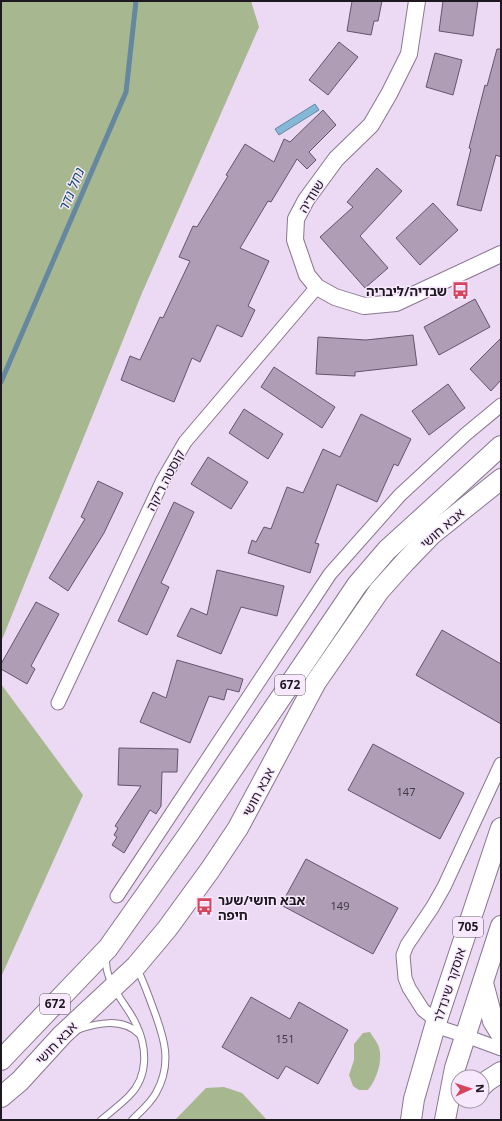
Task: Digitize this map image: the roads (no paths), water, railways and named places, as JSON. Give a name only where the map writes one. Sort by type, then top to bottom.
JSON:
[{"type":"main road","name":"אבא חושי","points":[[1,1060],[108,948],[190,832],[357,585],[387,550],[501,446]]},
{"type":"main road","name":"אבא חושי","points":[[1,1097],[20,1081],[62,1035],[136,966],[167,929],[210,870],[238,828],[316,682],[379,590],[431,535],[501,479]]},
{"type":"main road","name":"אוסקר שינדלר","points":[[411,1120],[414,1099],[435,1026],[501,828]]},
{"type":"main road","name":"705","points":[[445,1120],[455,1068],[501,926]]},
{"type":"main road","points":[[483,983],[493,1021],[501,1034]]},
{"type":"main road","points":[[490,1079],[501,1072]]},
{"type":"main road","points":[[452,1120],[458,1109]]},
{"type":"street","name":"שוודיה","points":[[417,1],[409,54],[389,94],[371,125],[336,158],[306,200],[296,219],[295,240],[307,275],[317,287],[335,297],[364,306],[396,302],[501,254]]},
{"type":"street","name":"קוסטה ריקה","points":[[58,703],[163,480],[185,442],[317,287]]},
{"type":"street","points":[[117,896],[330,574],[400,495],[466,434],[501,406]]},
{"type":"street","points":[[501,764],[444,887],[407,945],[403,955],[405,978],[409,988],[423,1010],[437,1020],[435,1026],[501,1050]]},
{"type":"lane","points":[[101,1120],[130,1095],[137,1085],[144,1067],[144,1050],[141,1037],[135,1022],[114,987],[107,970],[106,963],[108,948]]},
{"type":"lane","points":[[132,1120],[156,1094],[164,1073],[166,1061],[164,1035],[136,966]]},
{"type":"lane","points":[[62,1035],[92,1025],[110,1023],[130,1027],[141,1037]]},
{"type":"water","points":[[315,104],[319,110],[279,135],[275,129]]},
{"type":"waterway","name":"נחל נדר","points":[[1,382],[126,92],[136,1]]},
{"type":"place","name":"שבדיה/ליבריה","points":[[460,291]]},
{"type":"place","name":"אבא חושי/שער חיפה","points":[[205,907]]}]
